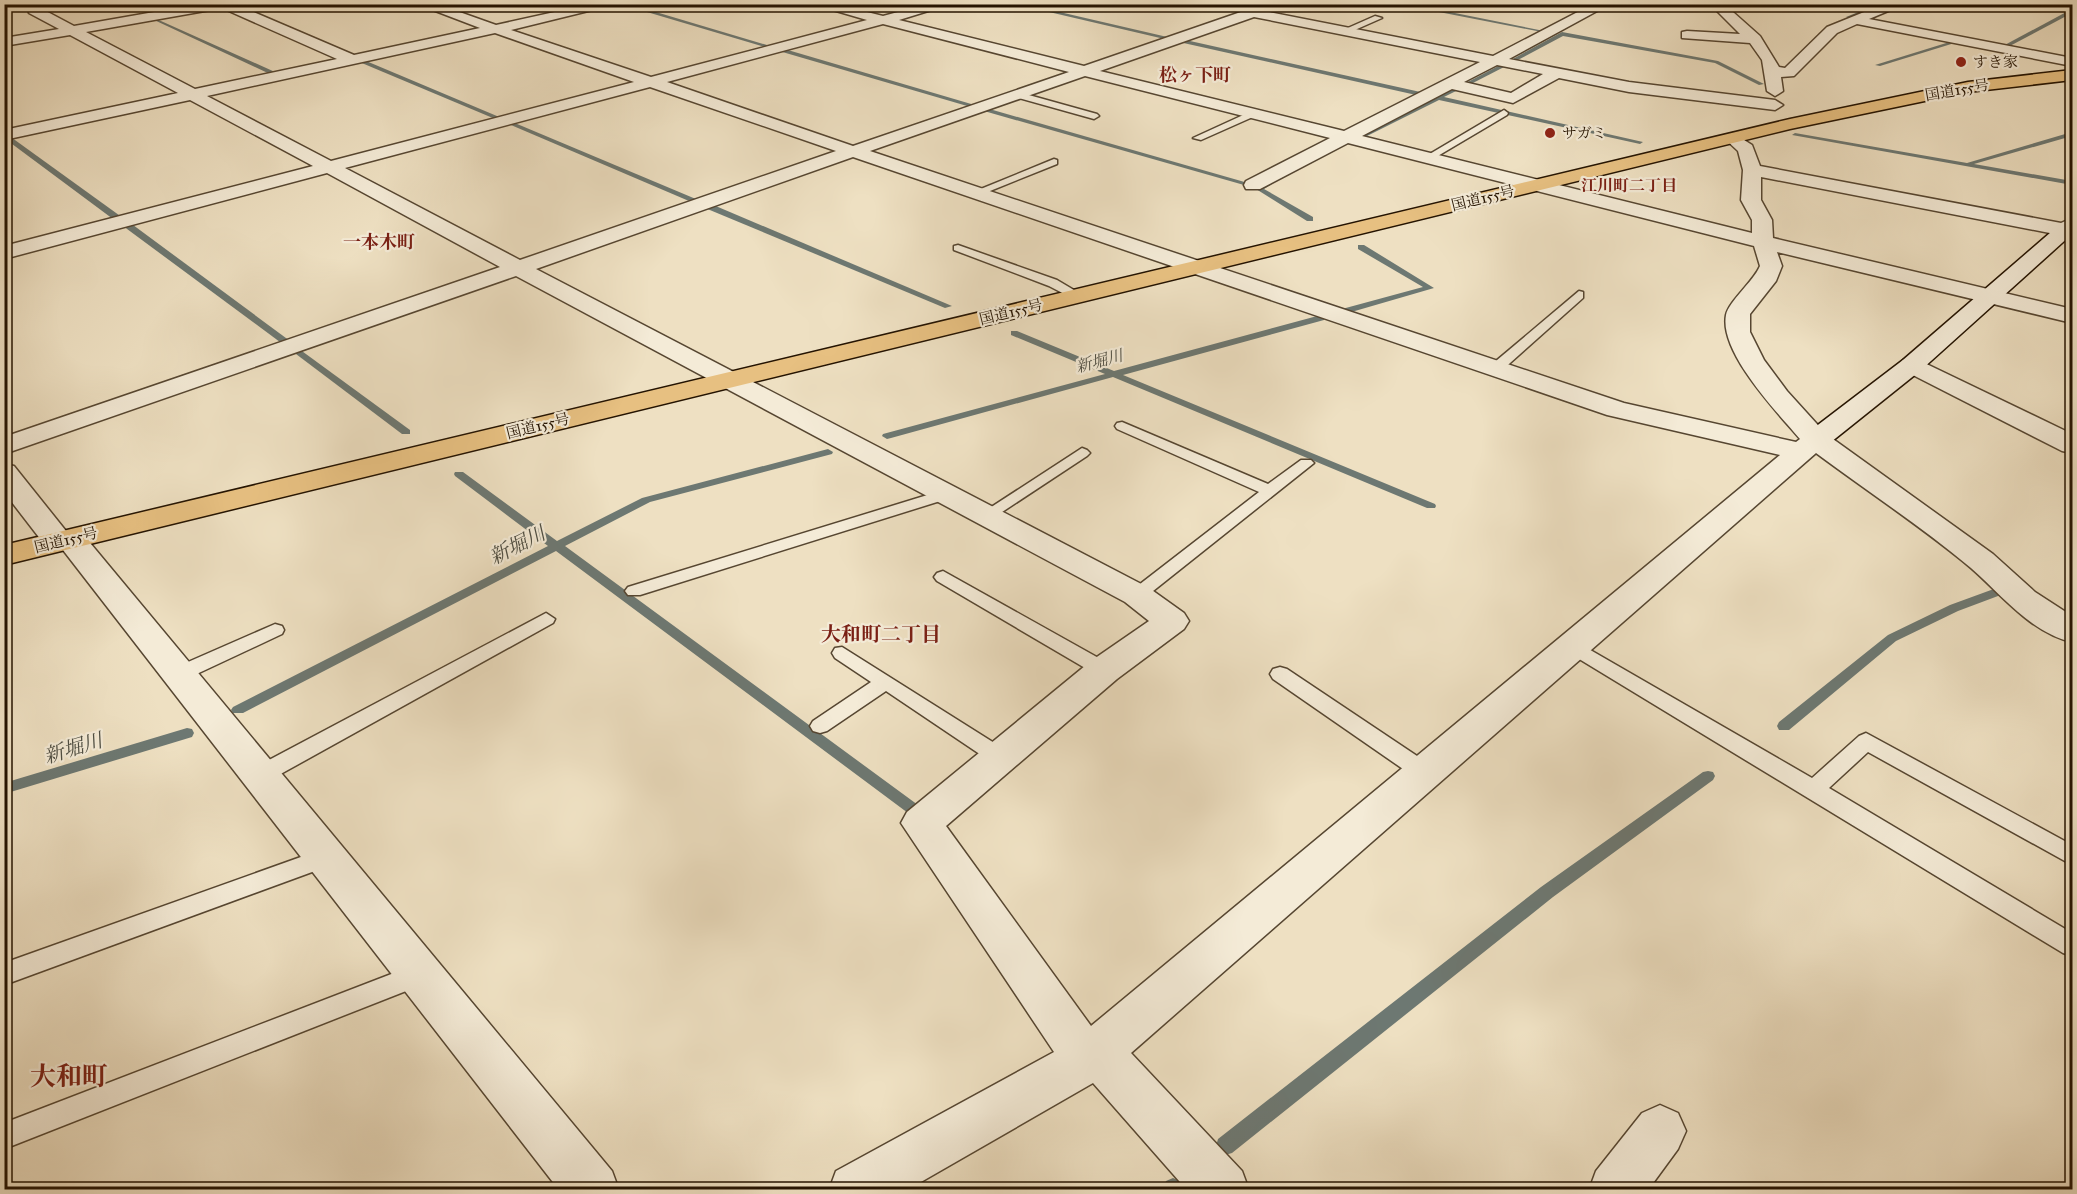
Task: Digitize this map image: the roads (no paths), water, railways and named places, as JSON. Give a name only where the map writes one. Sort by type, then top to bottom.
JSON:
[{"type":"highway","name":"国道155号","points":[[4,555],[1790,124],[1968,87],[2073,73]]},
{"type":"street","points":[[40,4],[34,10],[1137,595],[1172,621],[1104,670],[921,823],[1092,1055],[1223,1190]]},
{"type":"street","points":[[423,4],[1193,268],[1616,409],[1809,446],[1982,561],[2023,600],[2073,631]]},
{"type":"street","points":[[4,135],[611,4]]},
{"type":"street","points":[[818,4],[1763,242],[2073,316]]},
{"type":"street","points":[[4,253],[945,4]]},
{"type":"street","points":[[4,446],[1278,4]]},
{"type":"street","points":[[1253,185],[1604,4]]},
{"type":"street","points":[[1716,4],[1755,39],[1765,52],[1773,71],[1775,105],[1790,124]]},
{"type":"street","points":[[1773,71],[1789,73],[1832,30],[1899,4]]},
{"type":"street","points":[[4,42],[224,5],[353,60]]},
{"type":"street","points":[[1222,7],[1554,74],[1629,87],[1775,105]]},
{"type":"street","points":[[1854,20],[2073,62]]},
{"type":"street","points":[[1687,35],[1755,39]]},
{"type":"street","points":[[1450,84],[1513,98],[1554,74]]},
{"type":"street","points":[[1733,138],[1746,149],[1752,170],[1751,200],[1762,220],[1763,242],[1772,266],[1765,281],[1738,313],[1738,332],[1752,361],[1809,446]]},
{"type":"street","points":[[1752,170],[2069,229]]},
{"type":"street","points":[[855,1190],[1092,1055],[1809,446],[1912,365],[2069,229]]},
{"type":"street","points":[[1912,365],[2073,445]]},
{"type":"street","points":[[4,472],[179,674],[593,1190]]},
{"type":"street","points":[[1615,1190],[1660,1131]]},
{"type":"lane","points":[[1345,31],[1378,18]]},
{"type":"lane","points":[[1018,95],[1094,116]]},
{"type":"lane","points":[[1428,158],[1504,113]]},
{"type":"lane","points":[[1198,138],[1252,114]]},
{"type":"lane","points":[[976,193],[1054,162]]},
{"type":"lane","points":[[958,248],[1053,283],[1078,296]]},
{"type":"lane","points":[[1495,369],[1579,295]]},
{"type":"lane","points":[[1122,426],[1270,491]]},
{"type":"lane","points":[[987,515],[1083,453]]},
{"type":"lane","points":[[1137,595],[1306,463]]},
{"type":"lane","points":[[634,591],[948,494]]},
{"type":"lane","points":[[943,577],[1104,670]]},
{"type":"lane","points":[[260,776],[546,619]]},
{"type":"lane","points":[[179,674],[275,630]]},
{"type":"lane","points":[[1572,646],[2073,945]]},
{"type":"lane","points":[[842,653],[1000,757]]},
{"type":"lane","points":[[1280,674],[1424,772]]},
{"type":"lane","points":[[820,726],[885,682]]},
{"type":"lane","points":[[1813,790],[1866,741],[2073,856]]},
{"type":"lane","points":[[4,974],[326,857]]},
{"type":"lane","points":[[7,1136],[420,974]]},
{"type":"waterway","points":[[622,4],[774,48]]},
{"type":"waterway","points":[[1017,4],[1173,39]]},
{"type":"waterway","points":[[1400,4],[1542,31]]},
{"type":"waterway","points":[[1848,17],[1884,4]]},
{"type":"waterway","points":[[2004,47],[2072,11]]},
{"type":"waterway","points":[[154,18],[274,74],[287,72]]},
{"type":"waterway","points":[[1512,61],[1562,34],[1716,62],[1761,84]]},
{"type":"waterway","points":[[1181,41],[1425,95]]},
{"type":"waterway","points":[[1878,65],[1958,41]]},
{"type":"waterway","points":[[781,50],[976,107]]},
{"type":"waterway","points":[[359,60],[502,120]]},
{"type":"waterway","points":[[1467,84],[1504,65]]},
{"type":"waterway","points":[[1363,136],[1456,89]]},
{"type":"waterway","points":[[1439,98],[1640,142]]},
{"type":"waterway","points":[[986,110],[1246,184]]},
{"type":"waterway","points":[[508,122],[699,202]]},
{"type":"waterway","points":[[1970,163],[2072,134]]},
{"type":"waterway","points":[[1795,135],[2072,183]]},
{"type":"waterway","points":[[6,136],[120,220]]},
{"type":"waterway","points":[[1272,182],[1259,189],[1310,219]]},
{"type":"waterway","points":[[708,206],[948,306]]},
{"type":"waterway","points":[[126,224],[287,343]]},
{"type":"waterway","points":[[1345,311],[1430,288],[1361,247]]},
{"type":"waterway","name":"新堀川","points":[[1114,374],[1321,318]]},
{"type":"waterway","points":[[1014,333],[1114,374]]},
{"type":"waterway","points":[[295,349],[406,432]]},
{"type":"waterway","name":"新堀川","points":[[887,436],[1114,374]]},
{"type":"waterway","points":[[1114,374],[1431,506]]},
{"type":"waterway","name":"新堀川","points":[[557,546],[646,500],[828,452]]},
{"type":"waterway","points":[[459,474],[557,546]]},
{"type":"waterway","name":"新堀川","points":[[238,710],[557,546]]},
{"type":"waterway","points":[[557,546],[913,809]]},
{"type":"waterway","points":[[1784,726],[1892,638],[1954,608],[2002,590]]},
{"type":"waterway","name":"新堀川","points":[[4,789],[187,733]]},
{"type":"waterway","points":[[1225,1146],[1547,892],[1708,776]]},
{"type":"place","name":"すき家","points":[[1961,62]]},
{"type":"place","name":"サガミ","points":[[1550,133]]},
{"type":"district","name":"松ヶ下町","points":[[1195,75]]},
{"type":"district","name":"江川町二丁目","points":[[1629,185]]},
{"type":"district","name":"一本木町","points":[[379,242]]},
{"type":"district","name":"大和町二丁目","points":[[881,634]]},
{"type":"district","name":"大和町","points":[[69,1076]]}]
